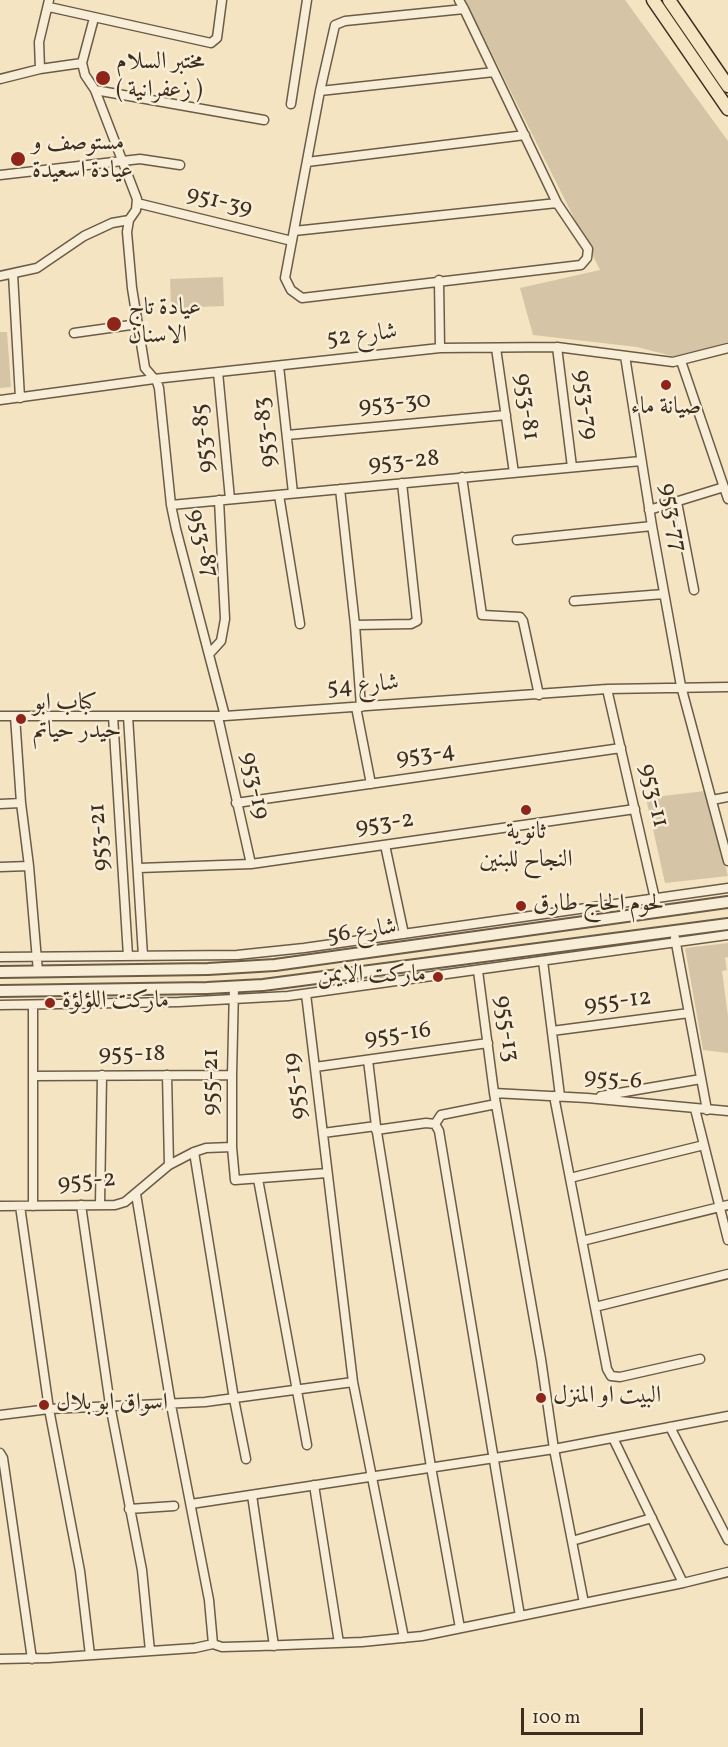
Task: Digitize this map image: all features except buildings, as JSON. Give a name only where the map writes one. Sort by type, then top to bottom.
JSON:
[{"type":"main road","points":[[653,0],[728,109]]},
{"type":"main road","points":[[669,0],[728,87]]},
{"type":"street","points":[[40,69],[39,42],[49,4],[94,18],[211,43],[217,38],[222,0]]},
{"type":"street","points":[[291,104],[307,0]]},
{"type":"street","points":[[459,0],[464,9],[525,135],[557,203],[588,249],[587,258],[581,264],[302,298],[291,290],[285,278],[320,91],[335,25],[345,21],[464,9]]},
{"type":"street","points":[[0,276],[37,268],[84,236],[112,223],[129,220],[136,210],[137,203],[122,161],[95,90],[85,75],[82,63],[94,18]]},
{"type":"street","points":[[0,79],[40,69],[82,63]]},
{"type":"street","points":[[320,91],[494,72]]},
{"type":"street","points":[[95,90],[264,120]]},
{"type":"street","points":[[307,162],[525,135]]},
{"type":"street","points":[[0,175],[140,159],[180,165]]},
{"type":"street","name":"951-39","points":[[137,203],[292,241]]},
{"type":"street","points":[[294,231],[557,203]]},
{"type":"street","name":"953-87","points":[[129,220],[127,232],[129,274],[146,368],[159,388],[171,505],[210,653],[221,717]]},
{"type":"street","points":[[13,274],[20,398]]},
{"type":"street","points":[[439,280],[440,348]]},
{"type":"street","points":[[74,333],[138,324]]},
{"type":"street","name":"شارع 52","points":[[0,400],[154,379],[440,348],[557,347],[665,362],[681,361],[728,348]]},
{"type":"street","name":"953-79","points":[[557,347],[572,467]]},
{"type":"street","name":"953-81","points":[[496,348],[514,472]]},
{"type":"street","name":"953-77","points":[[625,356],[649,510],[681,686],[728,861]]},
{"type":"street","points":[[681,361],[728,499]]},
{"type":"street","name":"953-83","points":[[279,366],[293,493]]},
{"type":"street","name":"953-85","points":[[218,372],[230,499]]},
{"type":"street","name":"953-30","points":[[287,435],[506,414]]},
{"type":"street","name":"953-28","points":[[171,505],[641,461]]},
{"type":"street","points":[[462,477],[479,607],[482,615],[520,617],[539,694]]},
{"type":"street","points":[[355,625],[411,624],[417,621],[402,483]]},
{"type":"street","points":[[649,510],[724,487]]},
{"type":"street","points":[[340,489],[355,625],[358,707],[371,784]]},
{"type":"street","points":[[279,495],[300,624]]},
{"type":"street","points":[[210,653],[221,641],[225,619],[219,500]]},
{"type":"street","points":[[677,502],[694,590]]},
{"type":"street","points":[[517,540],[652,526]]},
{"type":"street","points":[[574,601],[664,594]]},
{"type":"street","name":"شارع 54","points":[[0,716],[221,717],[607,689],[728,687]]},
{"type":"street","name":"953-11","points":[[607,689],[658,912]]},
{"type":"street","points":[[15,716],[21,803],[38,972]]},
{"type":"street","name":"953-21","points":[[113,716],[128,956]]},
{"type":"street","name":"953-21","points":[[128,716],[144,956]]},
{"type":"street","name":"953-19","points":[[221,717],[236,803],[251,864]]},
{"type":"street","name":"953-4","points":[[236,803],[621,748]]},
{"type":"street","points":[[712,800],[728,797]]},
{"type":"street","points":[[0,804],[21,803]]},
{"type":"street","name":"953-2","points":[[139,868],[251,864],[635,809]]},
{"type":"street","points":[[385,845],[404,934]]},
{"type":"street","points":[[0,867],[29,866]]},
{"type":"street","points":[[0,957],[237,955],[303,948],[728,888]]},
{"type":"street","name":"شارع 56","points":[[0,972],[219,969],[309,962],[728,902]]},
{"type":"street","points":[[640,915],[636,926],[644,935]]},
{"type":"street","points":[[623,918],[629,927],[625,938]]},
{"type":"street","name":"شارع 56","points":[[0,991],[234,987],[320,979],[644,935],[674,937],[728,924]]},
{"type":"street","points":[[0,1005],[234,1000],[306,994],[543,961],[674,937],[728,935]]},
{"type":"street","points":[[674,937],[706,1110]]},
{"type":"street","points":[[543,961],[557,1096],[570,1178],[607,1369],[611,1376],[620,1377],[700,1359]]},
{"type":"street","points":[[131,971],[131,989]]},
{"type":"street","name":"955-13","points":[[478,971],[494,1093],[541,1359],[554,1449],[584,1603]]},
{"type":"street","name":"955-21","points":[[234,987],[232,1075],[234,1177],[236,1180],[258,1179]]},
{"type":"street","name":"955-19","points":[[306,994],[353,1382],[404,1638]]},
{"type":"street","points":[[33,1005],[33,1206]]},
{"type":"street","name":"955-12","points":[[552,1031],[688,1013]]},
{"type":"street","name":"955-16","points":[[315,1067],[488,1043]]},
{"type":"street","points":[[368,1060],[376,1128],[431,1467],[460,1628]]},
{"type":"street","points":[[167,1075],[169,1165]]},
{"type":"street","name":"955-18","points":[[33,1076],[232,1075]]},
{"type":"street","points":[[100,1205],[102,1076]]},
{"type":"street","points":[[588,1098],[701,1079]]},
{"type":"street","name":"955-6","points":[[494,1093],[588,1098],[728,1111]]},
{"type":"street","points":[[322,1132],[435,1124],[441,1116],[496,1104]]},
{"type":"street","points":[[695,1109],[724,1206],[728,1240]]},
{"type":"street","points":[[435,1124],[439,1131],[520,1616]]},
{"type":"street","points":[[570,1178],[704,1145]]},
{"type":"street","name":"955-2","points":[[0,1206],[115,1205],[125,1202],[136,1194],[169,1165],[194,1152],[206,1148],[232,1147]]},
{"type":"street","points":[[194,1152],[234,1399],[246,1459]]},
{"type":"street","points":[[307,1445],[258,1179],[327,1173]]},
{"type":"street","points":[[136,1194],[171,1405],[209,1600],[213,1644]]},
{"type":"street","points":[[81,1205],[110,1406],[142,1570],[150,1651]]},
{"type":"street","points":[[20,1206],[49,1409],[80,1571],[90,1655]]},
{"type":"street","points":[[582,1241],[724,1206]]},
{"type":"street","points":[[595,1308],[728,1274]]},
{"type":"street","points":[[0,1415],[49,1409],[171,1405],[234,1399],[353,1382]]},
{"type":"street","points":[[191,1504],[554,1449],[728,1416]]},
{"type":"street","points":[[670,1427],[728,1540]]},
{"type":"street","points":[[613,1437],[683,1584]]},
{"type":"street","points":[[0,1453],[3,1458],[32,1659]]},
{"type":"street","points":[[314,1485],[339,1643]]},
{"type":"street","points":[[252,1495],[274,1646]]},
{"type":"street","points":[[129,1509],[174,1506]]},
{"type":"street","points":[[572,1541],[652,1518]]},
{"type":"street","points":[[0,1659],[32,1659],[195,1648],[213,1644],[222,1647],[274,1646],[404,1638],[683,1584],[728,1572]]},
{"type":"shaded area","points":[[465,0],[625,0],[728,141],[728,342],[676,357],[637,347],[533,335],[520,288],[600,270]]},
{"type":"shaded area","points":[[223,277],[224,306],[171,308],[170,279]]},
{"type":"shaded area","points":[[0,332],[7,332],[11,387],[0,388]]},
{"type":"shaded area","points":[[705,791],[728,876],[665,883],[646,798]]},
{"type":"shaded area","points":[[728,943],[728,957],[725,958],[727,970],[722,971],[728,1016],[728,1053],[703,1050],[685,948]]},
{"type":"place","name":"مختبر السلام ( زعفرانية )","points":[[103,78]]},
{"type":"place","name":"مستوصف و عيادة اسعيدة","points":[[18,159]]},
{"type":"place","name":"عيادة تاج الاسنان","points":[[114,324]]},
{"type":"place","name":"صيانة ماء","points":[[666,385]]},
{"type":"place","name":"كباب ابو حيدر حياتم","points":[[21,719]]},
{"type":"place","name":"ثانوية النجاح للبنين","points":[[526,810]]},
{"type":"place","name":"لحوم الحاج طارق","points":[[521,906]]},
{"type":"place","name":"ماركت الايمن","points":[[438,977]]},
{"type":"place","name":"ماركت اللؤلؤة","points":[[50,1003]]},
{"type":"place","name":"البيت او المنزل","points":[[541,1398]]},
{"type":"place","name":"اسواق ابو بلال","points":[[44,1405]]}]
